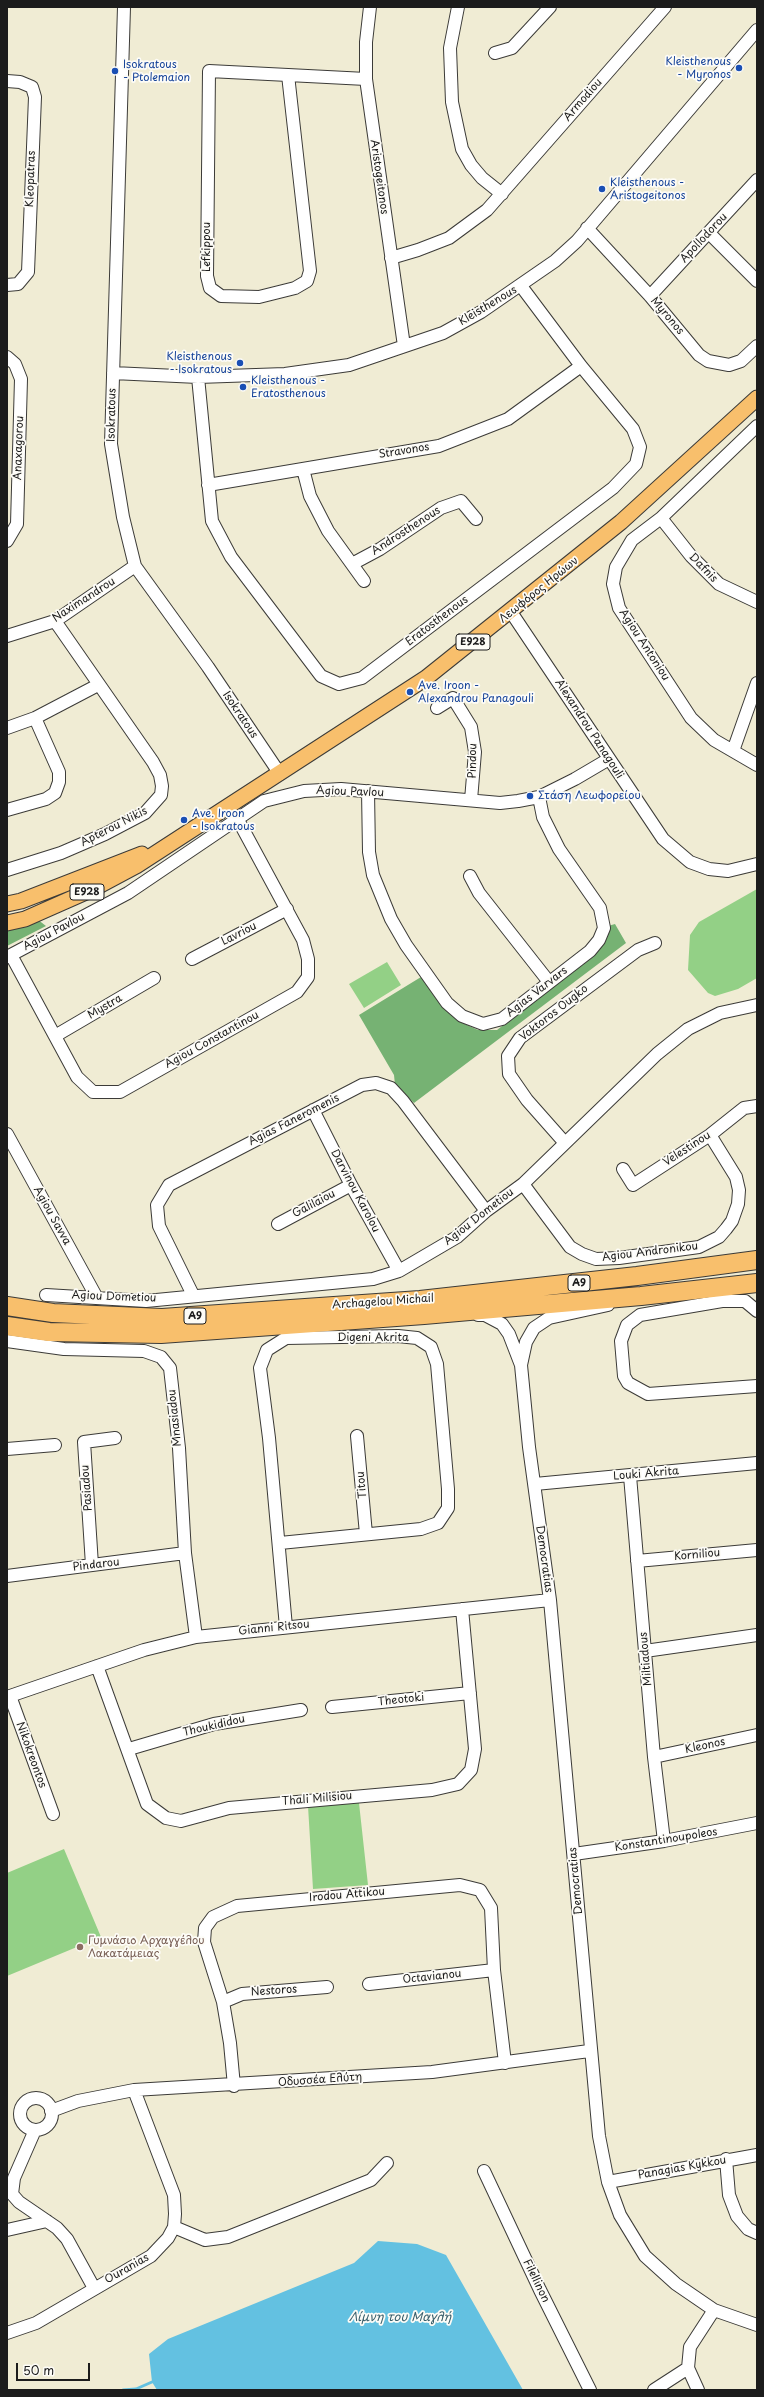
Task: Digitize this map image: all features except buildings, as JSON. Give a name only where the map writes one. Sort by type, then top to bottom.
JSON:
[{"type":"highway","name":"Archagelou Michail","points":[[7,1326],[49,1332],[161,1334],[384,1310],[424,1315],[446,1309],[637,1276],[757,1260]]},
{"type":"highway","name":"Archagelou Michail","points":[[7,1306],[53,1313],[162,1318],[446,1309],[641,1296],[757,1283]]},
{"type":"main road","name":"Λεωφόρος Ηρώων","points":[[7,923],[25,919],[93,889],[136,866],[160,849],[280,774],[426,678],[511,612],[660,488],[757,398]]},
{"type":"main road","name":"Λεωφόρος Ηρώων","points":[[7,904],[21,901],[131,858],[160,849]]},
{"type":"street","name":"Isokratous","points":[[124,7],[111,444],[122,517],[135,566],[208,666],[280,774]]},
{"type":"street","name":"Aristogeitonos","points":[[370,7],[366,42],[366,79],[404,346]]},
{"type":"street","points":[[458,7],[450,48],[452,102],[462,149],[471,165],[482,178],[502,194]]},
{"type":"street","points":[[496,53],[512,48],[550,7]]},
{"type":"street","name":"Armodiou","points":[[391,258],[418,250],[449,238],[486,210],[502,194],[665,7]]},
{"type":"street","name":"Kleisthenous","points":[[113,373],[198,377],[284,374],[348,365],[442,333],[481,312],[555,262],[587,228],[757,30]]},
{"type":"street","name":"Lefkippou","points":[[288,75],[310,271],[307,281],[296,288],[259,297],[222,296],[210,288],[207,276],[209,71],[288,75],[366,79]]},
{"type":"street","name":"Kleopatras","points":[[7,80],[20,82],[32,87],[35,97],[28,272],[18,284],[7,285]]},
{"type":"street","name":"Apollodorou","points":[[650,296],[757,180]]},
{"type":"street","name":"Myronos","points":[[587,228],[650,296],[699,355],[708,361],[729,365],[741,360],[757,346]]},
{"type":"street","points":[[709,233],[757,281]]},
{"type":"street","name":"Eratosthenous","points":[[198,377],[212,521],[231,557],[321,676],[339,684],[362,678],[612,488],[636,464],[640,446],[633,429],[581,366],[521,286]]},
{"type":"street","name":"Anaxagorou","points":[[7,357],[15,364],[21,379],[17,524],[7,541]]},
{"type":"street","name":"Stravonos","points":[[208,485],[439,446],[508,419],[581,366]]},
{"type":"street","name":"Agiou Antoniou","points":[[757,426],[661,518],[632,540],[616,568],[613,584],[619,608],[691,718],[714,740],[757,764]]},
{"type":"street","points":[[303,469],[310,496],[324,524],[364,581]]},
{"type":"street","name":"Androsthenous","points":[[352,564],[380,549],[441,508],[461,501],[476,519]]},
{"type":"street","name":"Dafnis","points":[[661,518],[691,556],[719,584],[757,602]]},
{"type":"street","name":"Naximandrou","points":[[7,636],[55,621],[135,566]]},
{"type":"street","name":"Alexandrou Panagouli","points":[[511,612],[663,839],[690,862],[709,868],[728,871],[757,864]]},
{"type":"street","name":"Apterou Nikis","points":[[7,870],[60,853],[105,834],[145,813],[161,795],[162,786],[160,775],[153,762],[98,685],[55,621]]},
{"type":"street","points":[[733,751],[757,683]]},
{"type":"street","points":[[7,728],[35,718],[98,685]]},
{"type":"street","name":"Pindou","points":[[437,708],[454,698],[471,727],[475,752],[471,800]]},
{"type":"street","points":[[7,810],[46,799],[55,793],[59,782],[59,772],[35,718]]},
{"type":"street","name":"Agiou Pavlou","points":[[9,956],[128,893],[237,818],[264,801],[285,794],[341,790],[500,803],[539,797],[575,779],[609,759]]},
{"type":"street","name":"Agias Varvars","points":[[368,792],[369,852],[376,882],[391,919],[406,945],[447,1003],[471,1021],[482,1024],[502,1019],[590,951],[599,940],[604,928],[600,908],[559,849],[543,817],[539,797]]},
{"type":"street","name":"Agiou Constantinou","points":[[9,956],[77,1077],[93,1092],[120,1092],[298,992],[308,977],[308,959],[304,940],[237,818]]},
{"type":"street","points":[[470,876],[479,893],[549,982]]},
{"type":"street","name":"Lavriou","points":[[192,959],[287,909]]},
{"type":"street","name":"Voktoros Ougko","points":[[565,1144],[527,1100],[509,1074],[508,1056],[520,1038],[638,950],[655,943]]},
{"type":"street","name":"Mystra","points":[[55,1036],[154,978]]},
{"type":"street","name":"Agiou Dometiou","points":[[46,1295],[146,1300],[373,1279],[398,1271],[457,1237],[486,1211],[523,1184],[657,1054],[688,1029],[720,1013],[757,1005]]},
{"type":"street","name":"Agias Faneromenis","points":[[193,1295],[159,1226],[157,1205],[169,1185],[362,1085],[376,1083],[391,1088],[403,1101],[486,1211]]},
{"type":"street","name":"Velestinou","points":[[623,1169],[633,1185],[710,1135],[744,1108],[757,1106]]},
{"type":"street","name":"Darvinou Karolou","points":[[313,1110],[350,1186],[398,1271]]},
{"type":"street","name":"Agiou Savva","points":[[7,1134],[97,1298]]},
{"type":"street","name":"Agiou Andronikou","points":[[523,1184],[570,1247],[582,1254],[596,1259],[619,1258],[699,1247],[719,1237],[729,1225],[738,1204],[739,1190],[736,1177],[710,1135]]},
{"type":"street","name":"Galilaiou","points":[[278,1224],[350,1186]]},
{"type":"street","name":"Democratias","points":[[521,1365],[526,1342],[534,1328],[549,1318],[641,1296]]},
{"type":"street","points":[[757,1311],[745,1301],[722,1301],[640,1315],[627,1325],[621,1341],[624,1376],[628,1383],[648,1394],[757,1386]]},
{"type":"street","name":"Democratias","points":[[446,1309],[485,1315],[495,1319],[509,1334],[521,1365],[550,1600],[574,1854],[589,2051],[599,2136],[608,2182],[620,2215],[645,2256],[676,2284],[714,2310],[757,2325]]},
{"type":"street","name":"Digeni Akrita","points":[[280,1543],[421,1529],[438,1523],[448,1508],[437,1364],[431,1347],[417,1338],[398,1336],[286,1338],[267,1350],[260,1368],[280,1543],[286,1627]]},
{"type":"street","name":"Mnasiadou","points":[[7,1341],[64,1349],[144,1351],[161,1357],[170,1368],[179,1448],[185,1553],[196,1637]]},
{"type":"street","name":"Titou","points":[[357,1436],[366,1534]]},
{"type":"street","name":"Pasiadou","points":[[92,1565],[84,1442],[115,1438]]},
{"type":"street","points":[[7,1449],[55,1445]]},
{"type":"street","name":"Louki Akrita","points":[[535,1484],[757,1463]]},
{"type":"street","name":"Miltiadous","points":[[630,1476],[654,1757],[664,1841]]},
{"type":"street","name":"Korniliou","points":[[637,1561],[757,1550]]},
{"type":"street","name":"Pindarou","points":[[7,1576],[185,1553]]},
{"type":"street","name":"Gianni Ritsou","points":[[8,1696],[144,1650],[196,1637],[550,1600]]},
{"type":"street","name":"Thali Milisiou","points":[[97,1666],[129,1749],[147,1804],[166,1818],[181,1821],[229,1808],[432,1790],[458,1784],[471,1770],[476,1749],[462,1609]]},
{"type":"street","points":[[645,1651],[757,1635]]},
{"type":"street","name":"Theotoki","points":[[332,1707],[470,1693]]},
{"type":"street","name":"Nikokreontos","points":[[8,1696],[53,1814]]},
{"type":"street","name":"Thoukididou","points":[[129,1749],[214,1724],[301,1710]]},
{"type":"street","name":"Kleonos","points":[[654,1757],[757,1735]]},
{"type":"street","name":"Konstantinoupoleos","points":[[574,1854],[664,1841],[757,1823]]},
{"type":"street","name":"Irodou Attikou","points":[[234,2086],[230,2043],[223,2002],[204,1942],[205,1928],[213,1917],[237,1906],[460,1885],[480,1890],[491,1908],[494,1970],[504,2063]]},
{"type":"street","name":"Octavianou","points":[[369,1984],[494,1970]]},
{"type":"street","name":"Nestoros","points":[[223,2002],[242,1994],[327,1987]]},
{"type":"street","name":"Οδυσσέα Ελύτη","points":[[52,2111],[85,2099],[134,2090],[234,2086],[432,2072],[589,2051]]},
{"type":"street","points":[[134,2090],[174,2195],[174,2227],[205,2240],[228,2237],[371,2180],[387,2163]]},
{"type":"street","points":[[38,2098],[49,2105],[52,2111],[52,2117],[46,2126],[35,2130],[29,2128],[21,2119],[20,2112],[26,2101],[38,2098]]},
{"type":"street","points":[[35,2130],[14,2178],[12,2194],[19,2202],[47,2221],[67,2239],[94,2288]]},
{"type":"street","name":"Panagias Kykkou","points":[[608,2182],[726,2159],[757,2155]]},
{"type":"street","points":[[726,2159],[729,2195],[737,2216],[748,2229],[757,2233]]},
{"type":"street","name":"Filellinon","points":[[484,2172],[540,2290],[590,2390]]},
{"type":"street","points":[[7,2230],[47,2221]]},
{"type":"street","name":"Ouranias","points":[[7,2333],[36,2323],[151,2256],[168,2238],[174,2227]]},
{"type":"street","points":[[698,2390],[688,2368],[690,2347],[714,2310]]},
{"type":"street","points":[[654,2390],[688,2368]]},
{"type":"green space","points":[[757,889],[757,978],[738,989],[715,996],[708,993],[688,970],[690,935],[699,922]]},
{"type":"green space","points":[[37,919],[46,926],[7,946],[7,927]]},
{"type":"green space","points":[[615,924],[626,943],[414,1103],[395,1085],[394,1075],[359,1015],[421,977],[442,1007],[458,1021],[478,1030],[497,1030],[594,954],[608,926]]},
{"type":"green space","points":[[387,962],[401,985],[364,1008],[349,984]]},
{"type":"green space","points":[[359,1803],[368,1885],[313,1889],[308,1806]]},
{"type":"green space","points":[[64,1849],[101,1937],[7,1976],[7,1873]]},
{"type":"water","name":"Λίμνη του Μαγλή","points":[[378,2241],[417,2244],[446,2255],[523,2390],[157,2390],[152,2382],[149,2354],[168,2339],[354,2263]]},
{"type":"waterway","points":[[123,2390],[136,2389],[152,2382]]},
{"type":"place","name":"Kleisthenous - Myronos","points":[[739,68]]},
{"type":"place","name":"Isokratous - Ptolemaion","points":[[115,71]]},
{"type":"place","name":"Kleisthenous - Aristogeitonos","points":[[602,189]]},
{"type":"place","name":"Kleisthenous - Isokratous","points":[[240,363]]},
{"type":"place","name":"Kleisthenous - Eratosthenous","points":[[243,387]]},
{"type":"place","name":"Ave. Iroon - Alexandrou Panagouli","points":[[410,692]]},
{"type":"place","name":"Στάση Λεωφορείου","points":[[530,796]]},
{"type":"place","name":"Ave. Iroon - Isokratous","points":[[184,820]]},
{"type":"place","name":"Γυμνάσιο Αρχαγγέλου Λακατάμειας","points":[[80,1947]]}]
